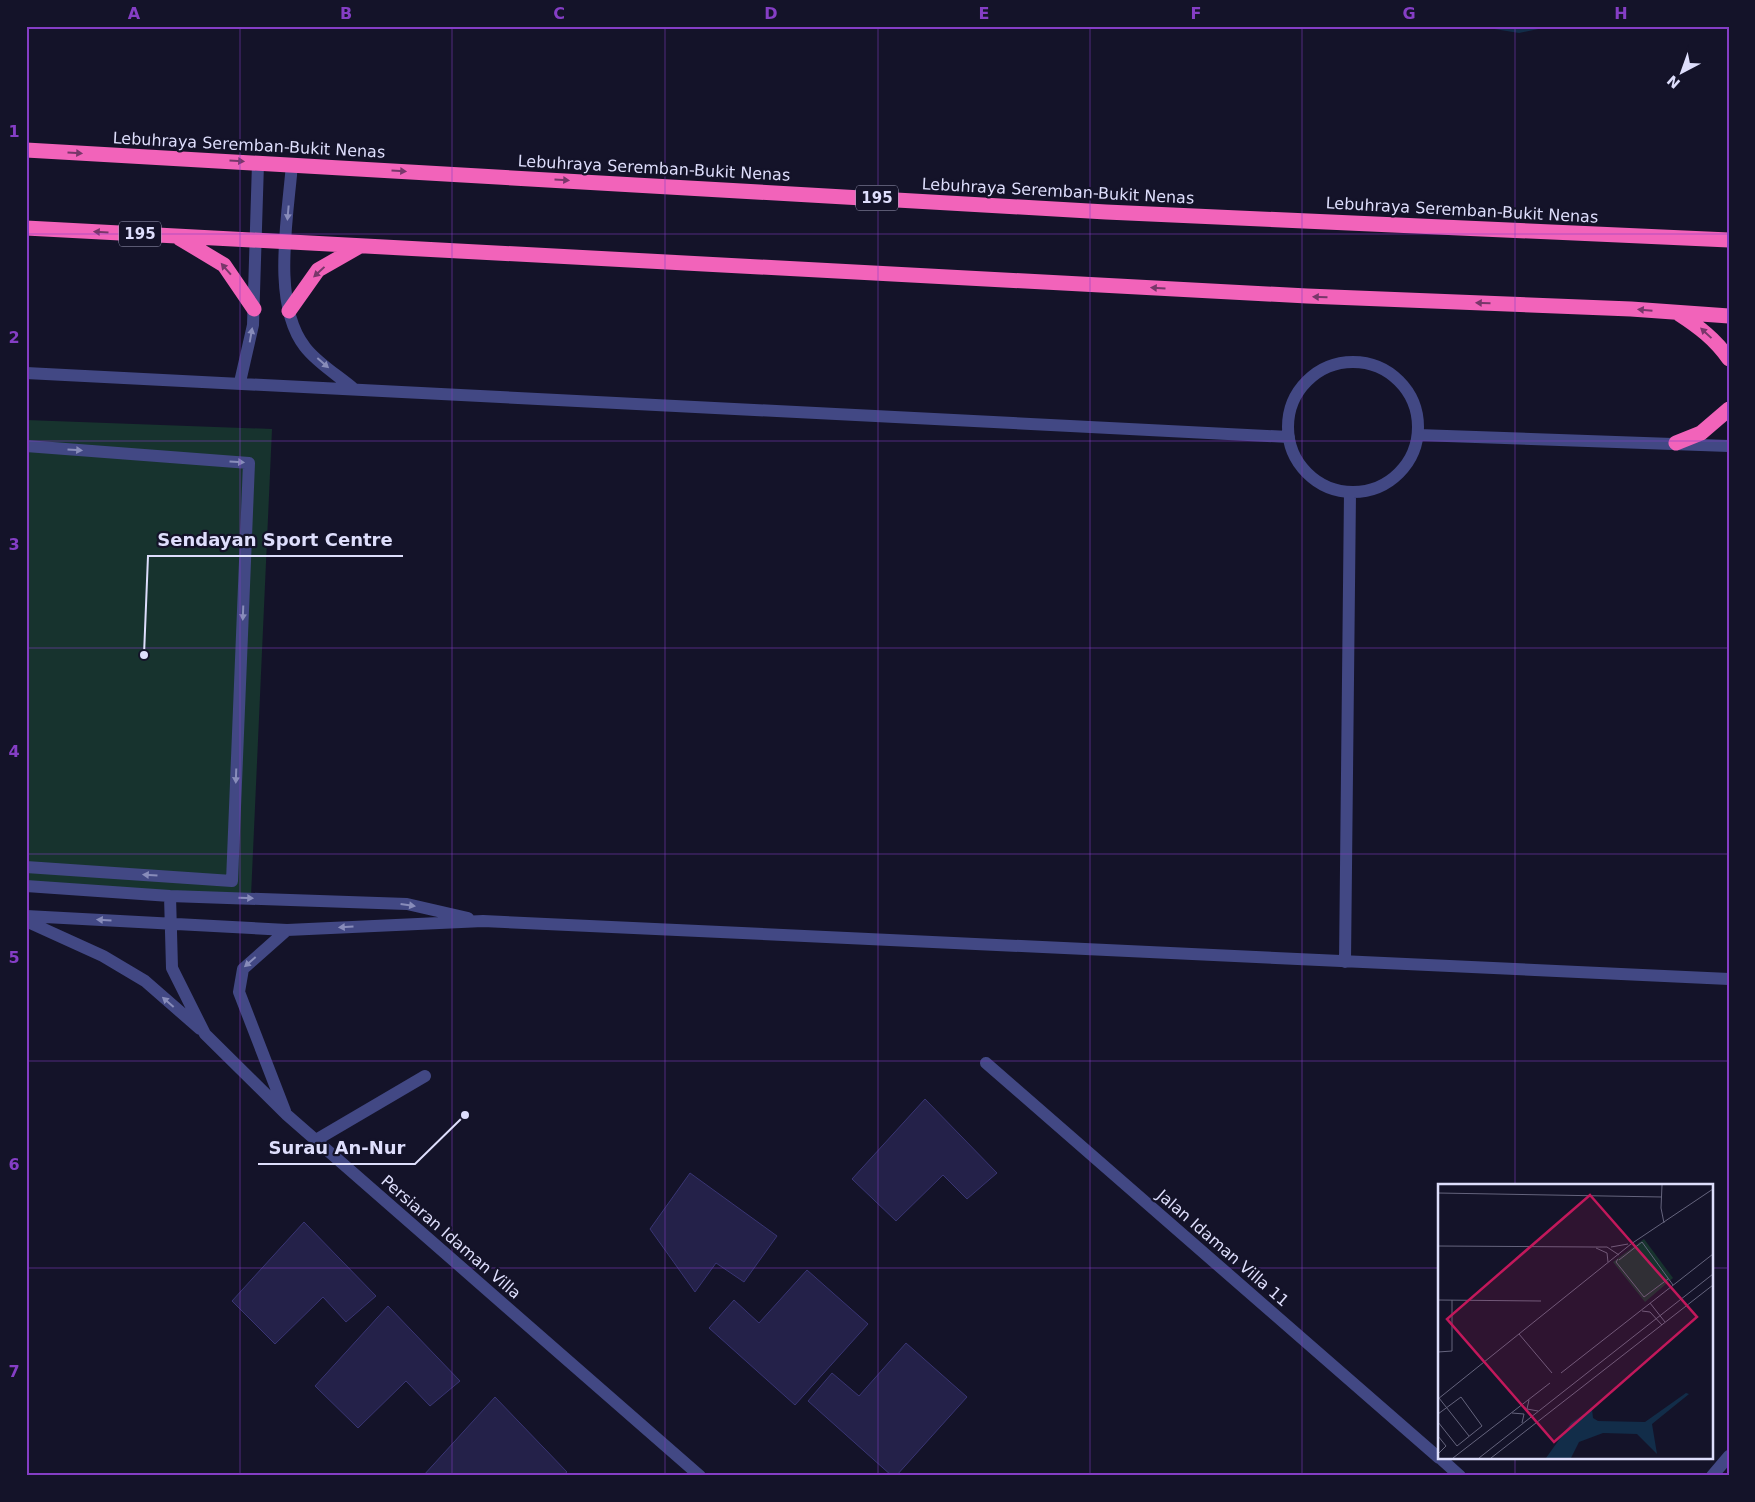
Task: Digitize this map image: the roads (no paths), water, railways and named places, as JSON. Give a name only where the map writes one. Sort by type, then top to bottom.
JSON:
[{"type":"highway","name":"Lebuhraya Seremban-Bukit Nenas","points":[[26,150],[1106,212],[1729,240]]},
{"type":"highway","name":"195","points":[[26,228],[1287,295],[1622,309],[1729,316]]},
{"type":"highway","points":[[176,236],[224,265],[254,308]]},
{"type":"highway","points":[[289,311],[318,270],[360,246]]},
{"type":"highway","points":[[1678,313],[1700,327],[1719,346],[1729,360]]},
{"type":"highway","points":[[1676,442],[1701,432],[1729,409]]},
{"type":"street","points":[[240,382],[249,345],[254,308],[254,240],[258,163]]},
{"type":"street","points":[[292,164],[286,242],[285,290],[291,324],[305,347],[354,389]]},
{"type":"street","points":[[1348,363],[1362,363],[1381,368],[1398,380],[1410,396],[1417,414],[1418,435],[1413,453],[1402,470],[1388,483],[1369,490],[1350,492],[1328,487],[1310,475],[1296,457],[1289,437],[1289,417],[1295,398],[1307,381],[1323,370],[1348,363]]},
{"type":"street","points":[[26,373],[240,382],[1289,437]]},
{"type":"street","points":[[1418,435],[1676,442],[1729,446]]},
{"type":"street","points":[[26,446],[249,463],[232,881],[26,867]]},
{"type":"street","points":[[1345,962],[1350,492]]},
{"type":"street","points":[[197,897],[199,878]]},
{"type":"street","points":[[26,886],[170,896],[407,904],[482,921]]},
{"type":"street","name":"Persiaran Idaman Villa","points":[[170,896],[172,968],[205,1034],[287,1115],[700,1476]]},
{"type":"street","points":[[26,916],[287,930],[482,921],[1729,979]]},
{"type":"street","points":[[26,921],[103,956],[145,981],[205,1034]]},
{"type":"street","points":[[287,930],[243,968],[239,992],[287,1115]]},
{"type":"street","name":"Jalan Idaman Villa 11","points":[[986,1063],[1438,1457]]},
{"type":"street","points":[[316,1140],[425,1076]]},
{"type":"street","points":[[1712,1476],[1729,1456]]},
{"type":"street","name":"Jalan Idaman Villa 11","points":[[1441,1460],[1460,1476]]},
{"type":"water","points":[[1476,26],[1553,26],[1519,33]]},
{"type":"place","name":"Sendayan Sport Centre","points":[[144,655]]},
{"type":"place","name":"Surau An-Nur","points":[[465,1115]]}]
